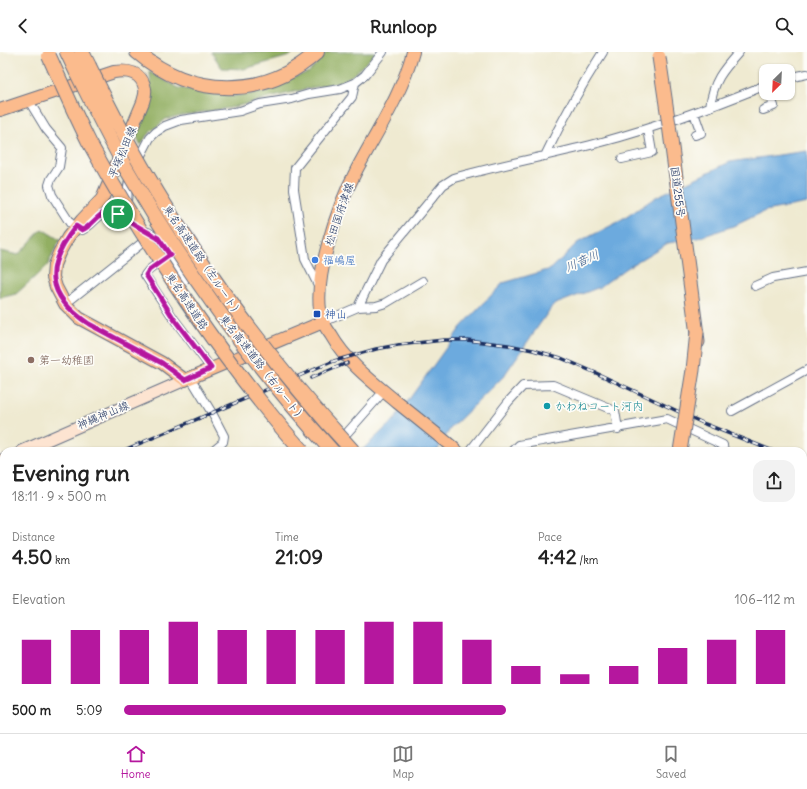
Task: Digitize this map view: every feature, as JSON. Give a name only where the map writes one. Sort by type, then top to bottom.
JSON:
[{"type":"highway","name":"東名高速道路（右ルート）","points":[[67,52],[83,69],[126,169],[154,216],[223,318],[265,373],[329,447]]},
{"type":"highway","name":"東名高速道路（左ルート）","points":[[82,52],[83,69],[115,118],[162,200],[199,258],[276,364],[349,447]]},
{"type":"highway","points":[[137,52],[151,64],[179,79],[195,84],[232,87],[253,85],[272,80],[308,61],[317,52]]},
{"type":"highway","points":[[150,52],[182,70],[197,75],[214,78],[232,78],[270,72],[305,52]]},
{"type":"highway","name":"東名高速道路","points":[[48,54],[89,140],[113,184],[173,282],[206,330],[247,385],[299,447]]},
{"type":"highway","name":"国道255号","points":[[659,55],[697,332],[700,365],[688,447]]},
{"type":"highway","name":"国道255号","points":[[681,447],[693,370],[697,332]]},
{"type":"main road","name":"松田国府津線","points":[[414,52],[391,108],[347,188],[329,240],[319,288],[319,303],[323,322],[337,346],[350,362],[452,447]]},
{"type":"main road","name":"平塚松田線","points":[[0,110],[114,72],[126,71],[136,74],[142,80],[145,90],[143,102],[102,199],[76,226],[68,237],[54,265],[53,277],[56,287],[65,304],[79,318],[162,363],[187,379]]},
{"type":"main road","points":[[187,379],[323,322]]},
{"type":"main road","name":"神縄神山線","points":[[31,447],[187,379]]},
{"type":"street","points":[[118,214],[123,210],[128,202],[128,181],[146,142],[164,126],[181,120],[240,111],[260,104],[340,89],[355,82],[365,75],[383,52]]},
{"type":"street","points":[[545,156],[580,88],[603,52]]},
{"type":"street","points":[[710,107],[711,95],[715,83],[723,70],[740,52]]},
{"type":"street","points":[[795,77],[807,74]]},
{"type":"street","points":[[319,288],[305,259],[294,189],[295,168],[352,97],[355,82]]},
{"type":"street","points":[[358,307],[381,260],[443,185],[454,178],[603,142],[648,129],[759,88]]},
{"type":"street","points":[[763,110],[774,106],[772,100]]},
{"type":"street","points":[[29,101],[46,128],[62,148],[59,167],[49,185],[52,196],[70,223],[82,230],[88,227],[100,214],[107,211],[118,214],[158,238],[186,279]]},
{"type":"street","points":[[694,113],[701,133],[695,135]]},
{"type":"street","points":[[622,159],[652,152],[648,129]]},
{"type":"street","points":[[65,304],[152,235]]},
{"type":"street","points":[[170,255],[149,270],[146,275],[174,319],[211,368]]},
{"type":"street","points":[[755,286],[773,278],[807,272]]},
{"type":"street","points":[[323,322],[358,307],[376,306],[386,303],[423,281]]},
{"type":"street","points":[[732,411],[807,370]]},
{"type":"street","points":[[187,379],[212,414],[224,436],[223,442],[217,447]]},
{"type":"street","points":[[473,447],[508,401],[523,386],[553,385],[615,411],[618,429]]},
{"type":"street","points":[[336,447],[386,393]]},
{"type":"street","points":[[517,447],[519,445],[618,429],[667,419],[721,447]]},
{"type":"green space","points":[[211,52],[294,52],[290,56],[244,69],[222,68]]},
{"type":"green space","points":[[327,52],[375,52],[373,56],[353,75],[339,83],[310,88],[230,108],[182,115],[166,119],[147,135],[141,145],[135,135],[151,98],[150,72],[179,88],[233,96],[265,92],[291,78],[309,72]]},
{"type":"green space","points":[[42,229],[60,240],[47,266],[16,294],[0,298],[0,251],[18,255]]},
{"type":"water","name":"川音川","points":[[807,151],[807,203],[765,211],[736,225],[698,238],[668,243],[626,268],[600,287],[553,305],[503,377],[450,429],[439,447],[365,447],[395,419],[461,327],[503,283],[551,269],[577,243],[622,220],[656,197],[730,162]]},
{"type":"railway","points":[[131,447],[334,361],[376,349],[444,340],[467,340],[508,345],[561,358],[705,424],[763,447]]},
{"type":"railway","points":[[311,378],[347,363]]},
{"type":"place","name":"福嶋屋","points":[[315,260]]},
{"type":"place","name":"神山","points":[[317,314]]},
{"type":"place","name":"第一幼稚園","points":[[31,360]]},
{"type":"place","name":"かわねコート河内","points":[[547,406]]},
{"type":"route","points":[[107,211],[118,214],[158,238],[170,255],[149,270],[146,275],[174,319],[211,368],[185,380],[162,363],[79,318],[65,304],[56,287],[53,277],[54,265],[68,237],[76,226],[82,230],[88,227],[100,214],[107,211]]}]
